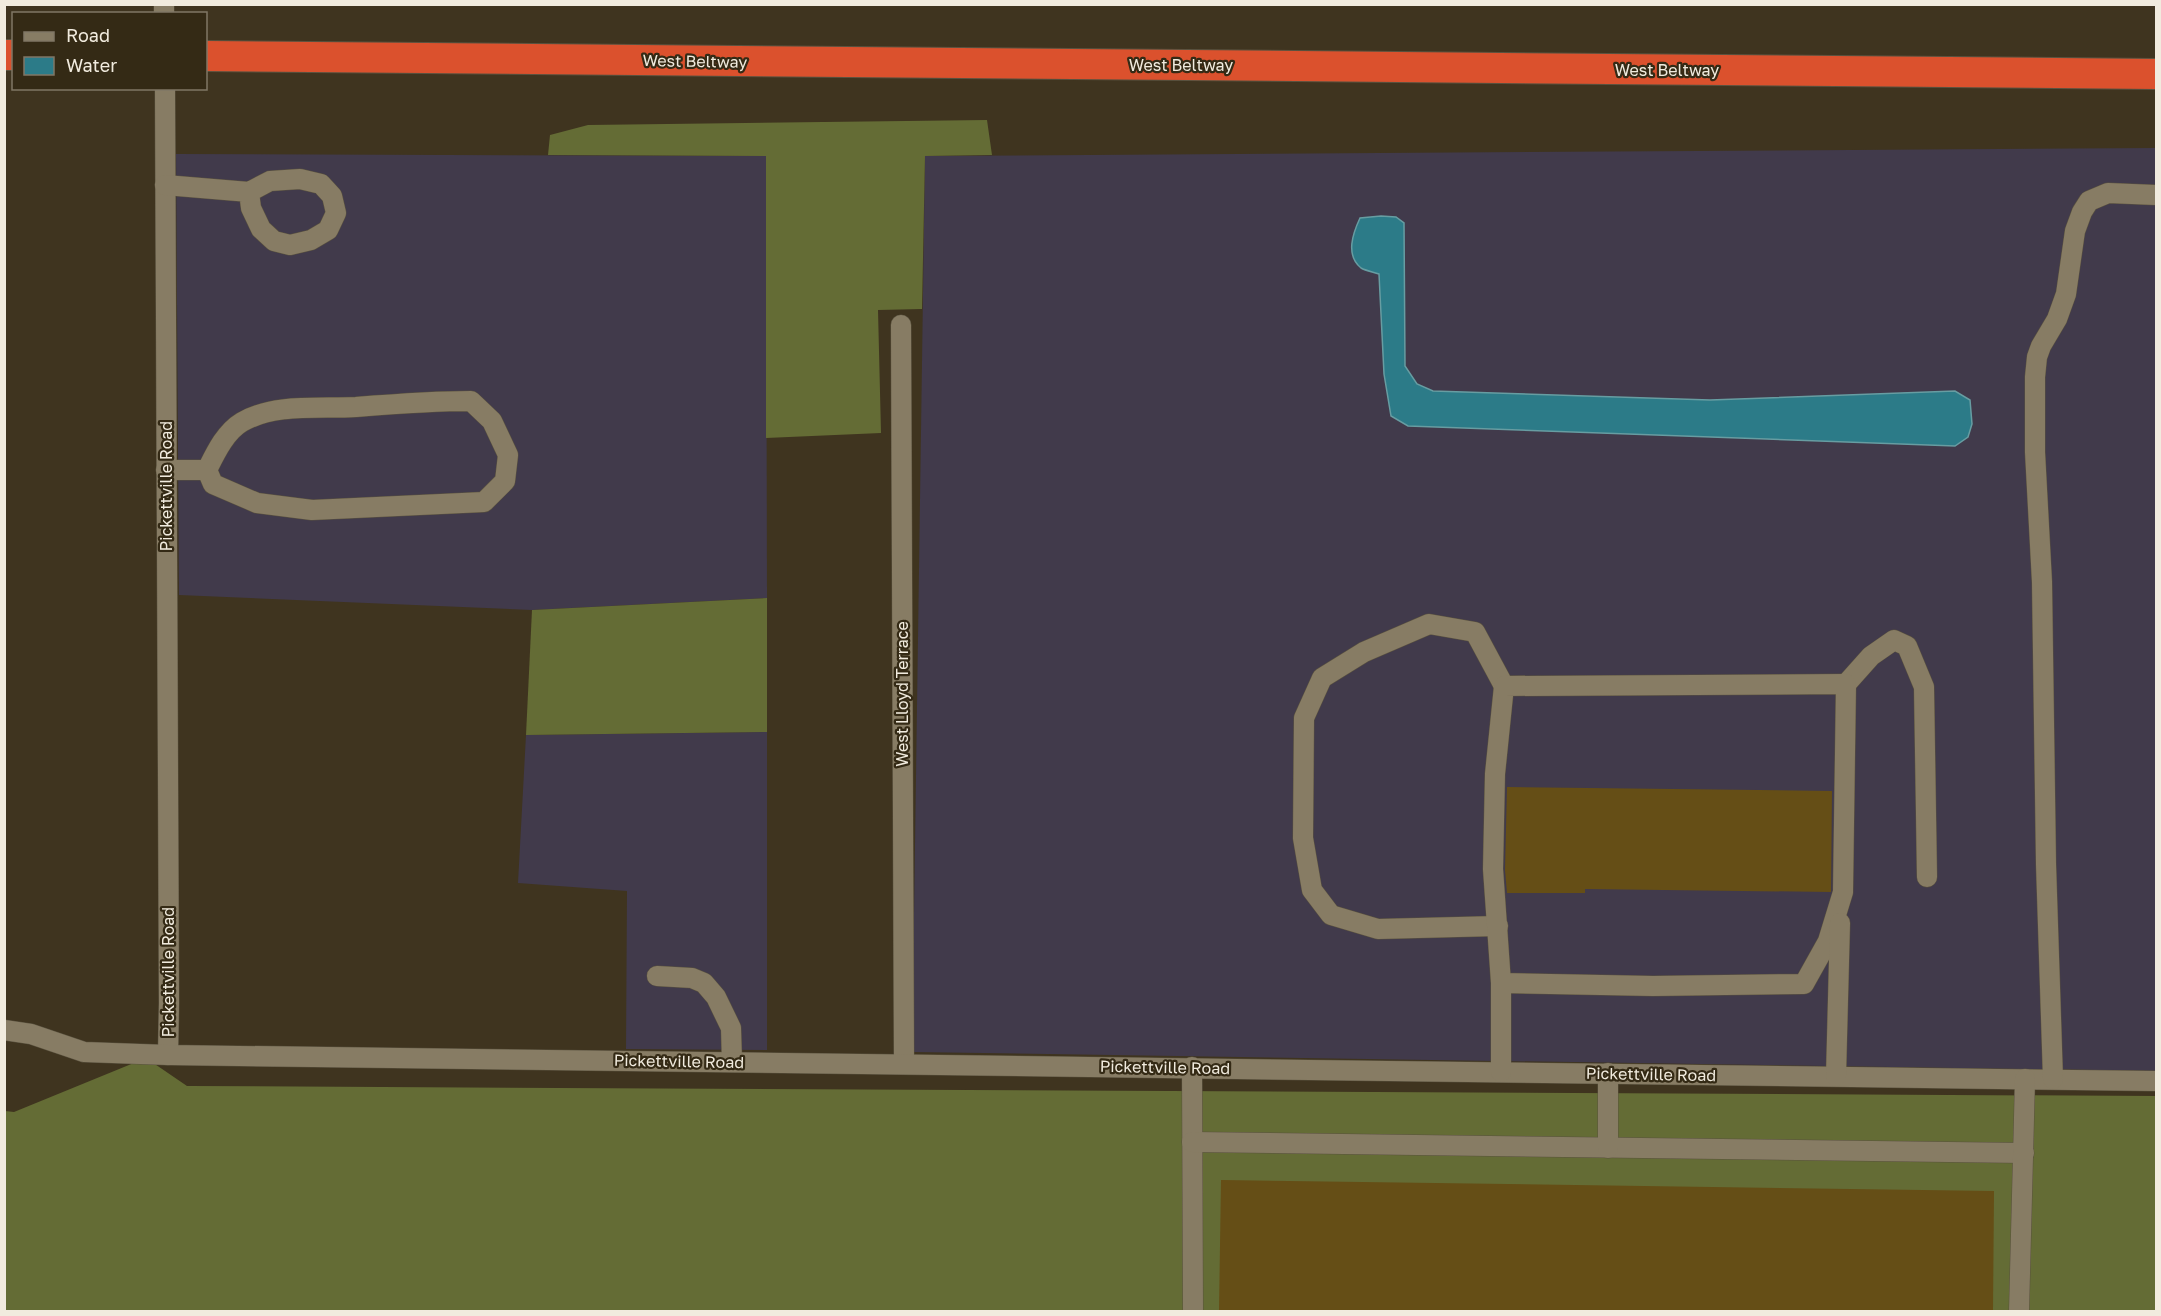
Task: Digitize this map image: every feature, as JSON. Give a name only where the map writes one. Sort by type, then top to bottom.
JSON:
[{"type":"highway","name":"West Beltway","points":[[215,56],[2157,74]]},
{"type":"street","name":"Pickettville Road","points":[[165,90],[168,1055],[2157,1081]]},
{"type":"street","points":[[165,185],[249,192]]},
{"type":"street","points":[[2053,1079],[2046,864],[2042,582],[2036,452],[2036,367],[2041,346],[2057,319],[2066,294],[2074,252],[2075,231],[2089,201],[2108,193],[2157,195]]},
{"type":"street","name":"West Lloyd Terrace","points":[[901,325],[904,1064]]},
{"type":"street","points":[[414,401],[471,401],[492,421],[508,455],[505,481],[484,502],[430,506],[312,510],[257,503],[213,484],[207,470],[214,454],[228,435],[241,423],[264,414],[299,408],[354,407],[414,401]]},
{"type":"street","points":[[166,470],[207,470]]},
{"type":"street","points":[[1498,926],[1378,929],[1331,915],[1312,890],[1303,838],[1304,718],[1322,678],[1364,652],[1429,624],[1475,632],[1504,686],[1495,786],[1493,869],[1498,926],[1501,982],[1501,1072]]},
{"type":"street","points":[[1501,982],[1653,986],[1804,984],[1828,941],[1843,892],[1846,684],[1871,656],[1894,640],[1907,646],[1924,687],[1928,877]]},
{"type":"street","points":[[1504,686],[1846,684]]},
{"type":"street","points":[[1836,1076],[1840,900]]},
{"type":"street","points":[[657,976],[692,978],[704,983],[716,997],[731,1028],[732,1062]]},
{"type":"street","points":[[4,1030],[31,1034],[84,1052],[168,1055]]},
{"type":"street","points":[[1192,1067],[1193,1311]]},
{"type":"street","points":[[1608,1073],[1608,1148]]},
{"type":"street","points":[[2019,1311],[2025,1079]]},
{"type":"street","points":[[1192,1142],[2024,1153]]},
{"type":"shaded area","points":[[2156,148],[2156,1071],[912,1052],[925,156]]},
{"type":"shaded area","points":[[176,154],[766,156],[767,598],[532,610],[179,595]]},
{"type":"shaded area","points":[[767,732],[767,1050],[626,1049],[627,891],[518,883],[526,735]]},
{"type":"green space","points":[[987,120],[992,155],[925,156],[922,309],[878,310],[881,433],[766,438],[766,156],[548,155],[550,135],[588,125]]},
{"type":"green space","points":[[767,598],[767,732],[526,735],[532,610]]},
{"type":"green space","points":[[146,1058],[187,1086],[2156,1096],[2156,1311],[5,1312],[5,1111],[14,1112]]},
{"type":"water","points":[[1396,217],[1404,223],[1405,366],[1417,384],[1433,391],[1710,400],[1955,391],[1970,400],[1972,424],[1968,437],[1955,446],[1408,426],[1391,416],[1384,374],[1379,274],[1361,268],[1353,257],[1352,250],[1353,237],[1360,218]]},
{"type":"building","points":[[1507,787],[1832,791],[1831,892],[1585,889],[1585,893],[1507,893],[1505,870]]},
{"type":"building","points":[[1221,1180],[1994,1191],[1993,1311],[1219,1311]]}]
